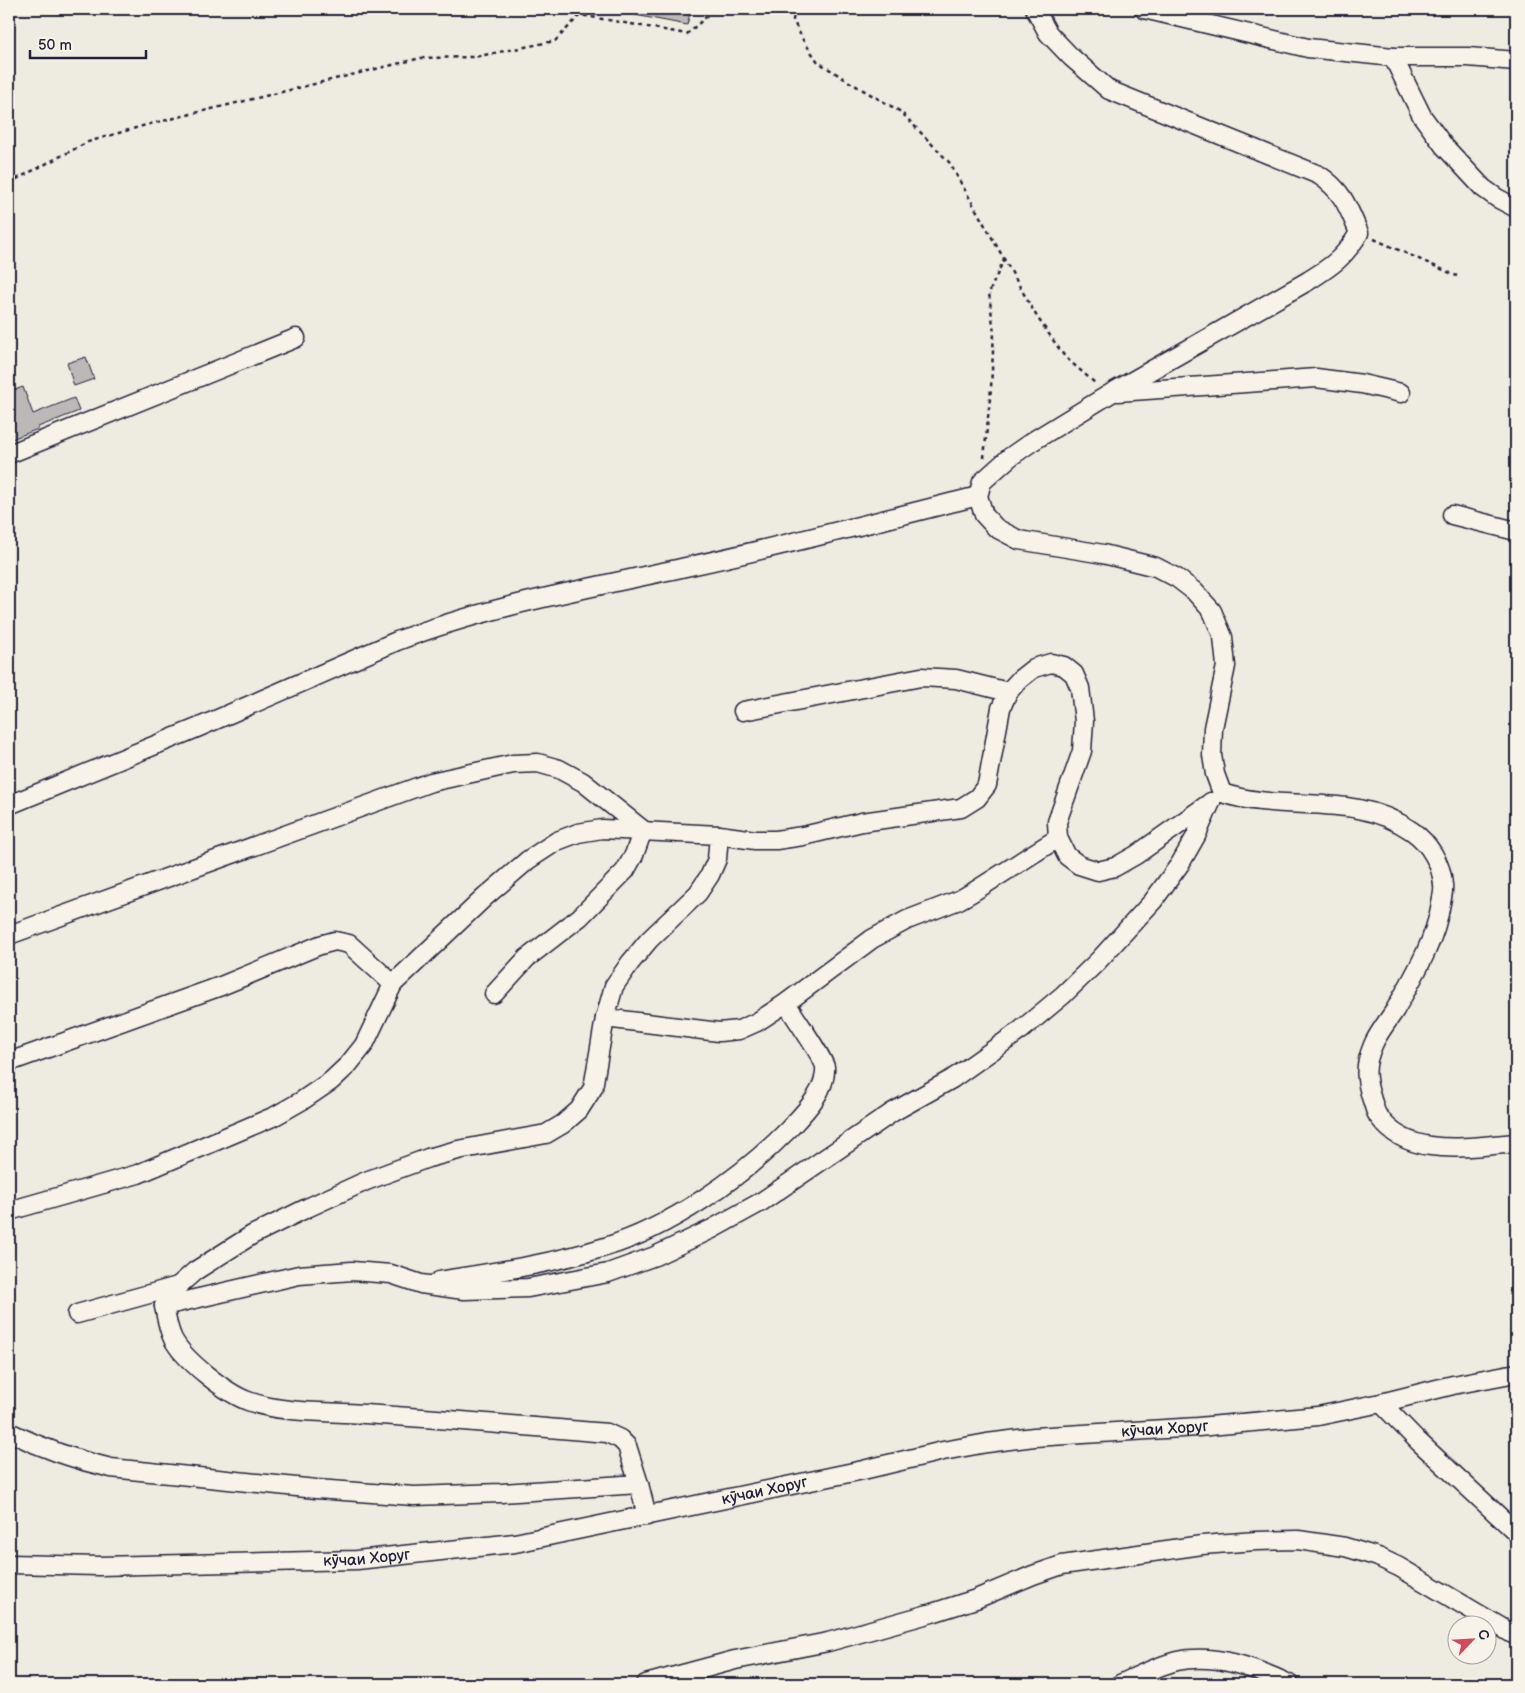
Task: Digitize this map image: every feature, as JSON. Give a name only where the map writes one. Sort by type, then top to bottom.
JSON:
[{"type":"street","points":[[9,805],[197,728],[397,641],[429,629],[541,599],[805,540],[980,489],[1010,457],[1113,392],[1308,281],[1337,262],[1350,248],[1359,233],[1345,200],[1333,184],[1319,174],[1109,90],[1070,58],[1048,33],[1035,9]]},
{"type":"street","points":[[1144,9],[1308,48],[1393,57],[1468,57],[1516,61]]},
{"type":"street","points":[[1393,57],[1422,116],[1444,146],[1483,188],[1516,208]]},
{"type":"street","points":[[9,454],[296,338]]},
{"type":"street","points":[[1113,392],[1316,378],[1362,384],[1401,393]]},
{"type":"street","points":[[164,1306],[300,1276],[352,1271],[391,1274],[421,1284],[464,1290],[528,1288],[608,1273],[655,1256],[712,1229],[761,1202],[894,1112],[952,1079],[985,1057],[1063,996],[1098,961],[1153,901],[1180,864],[1217,797],[1212,755],[1213,728],[1226,666],[1223,638],[1212,611],[1194,591],[1177,578],[1156,567],[1103,554],[1019,540],[996,528],[984,515],[980,489]]},
{"type":"street","points":[[1452,515],[1516,531]]},
{"type":"street","points":[[9,1211],[138,1174],[275,1116],[304,1100],[331,1081],[364,1045],[393,984],[485,896],[528,860],[557,841],[578,832],[602,829],[643,830],[719,835],[755,840],[776,840],[803,836],[862,822],[962,808],[977,798],[987,785],[1001,708],[1008,692],[1034,668],[1051,663],[1064,666],[1074,674],[1080,688],[1084,721],[1082,751],[1057,822],[1058,838],[1067,856],[1079,865],[1098,871],[1115,867],[1136,855],[1217,797],[1258,802],[1340,805],[1381,814],[1412,831],[1429,847],[1439,865],[1444,886],[1438,924],[1415,975],[1373,1043],[1366,1067],[1370,1093],[1378,1117],[1398,1136],[1416,1143],[1446,1148],[1516,1143]]},
{"type":"street","points":[[743,711],[921,677],[956,679],[1008,692]]},
{"type":"street","points":[[9,935],[431,782],[513,764],[538,763],[560,769],[583,782],[643,830]]},
{"type":"street","points":[[494,994],[527,958],[580,917],[625,870],[634,854],[643,830]]},
{"type":"street","points":[[647,1516],[627,1446],[620,1439],[606,1433],[310,1411],[269,1407],[247,1401],[218,1384],[188,1359],[173,1340],[166,1320],[164,1306],[178,1286],[196,1270],[252,1235],[366,1181],[428,1158],[458,1150],[546,1134],[563,1124],[580,1110],[593,1088],[605,1018],[614,986],[649,940],[698,893],[710,875],[717,859],[719,835]]},
{"type":"street","points":[[605,1018],[719,1032],[739,1030],[757,1022],[786,1003],[872,939],[907,920],[958,900],[973,892],[1058,838]]},
{"type":"street","points":[[9,1062],[221,986],[320,945],[335,941],[349,944],[393,984]]},
{"type":"street","points":[[421,1284],[540,1264],[606,1247],[638,1235],[680,1214],[746,1168],[793,1124],[821,1091],[825,1077],[825,1065],[786,1003]]},
{"type":"street","points":[[76,1314],[178,1286]]},
{"type":"street","name":"кӯчаи Хоруг","points":[[9,1564],[109,1566],[357,1560],[515,1543],[987,1443],[1034,1437],[1318,1416],[1453,1385],[1516,1373]]},
{"type":"street","points":[[1381,1403],[1418,1441],[1516,1532]]},
{"type":"street","points":[[9,1432],[80,1461],[111,1468],[316,1489],[414,1496],[501,1493],[639,1484]]},
{"type":"street","points":[[646,1684],[735,1660],[828,1642],[932,1613],[976,1600],[1033,1575],[1062,1565],[1202,1545],[1256,1541],[1298,1540],[1345,1547],[1378,1558],[1399,1567],[1516,1636]]},
{"type":"street","points":[[1120,1684],[1156,1668],[1178,1661],[1201,1659],[1229,1662],[1254,1669],[1289,1684]]},
{"type":"path","points":[[9,183],[88,142],[146,125],[421,58],[474,57],[555,41],[580,15],[687,34],[715,9]]},
{"type":"path","points":[[795,9],[793,20],[803,40],[818,62],[901,112],[949,162],[1037,317],[1065,357],[1094,382],[1113,392]]},
{"type":"path","points":[[1359,233],[1457,276]]},
{"type":"path","points":[[980,489],[991,388],[994,333],[989,293],[1004,259]]},
{"type":"building","points":[[636,9],[691,9],[687,25],[635,15]]},
{"type":"building","points":[[86,357],[94,379],[74,386],[67,363]]},
{"type":"building","points":[[23,387],[33,414],[74,398],[79,411],[9,440],[9,392]]}]
